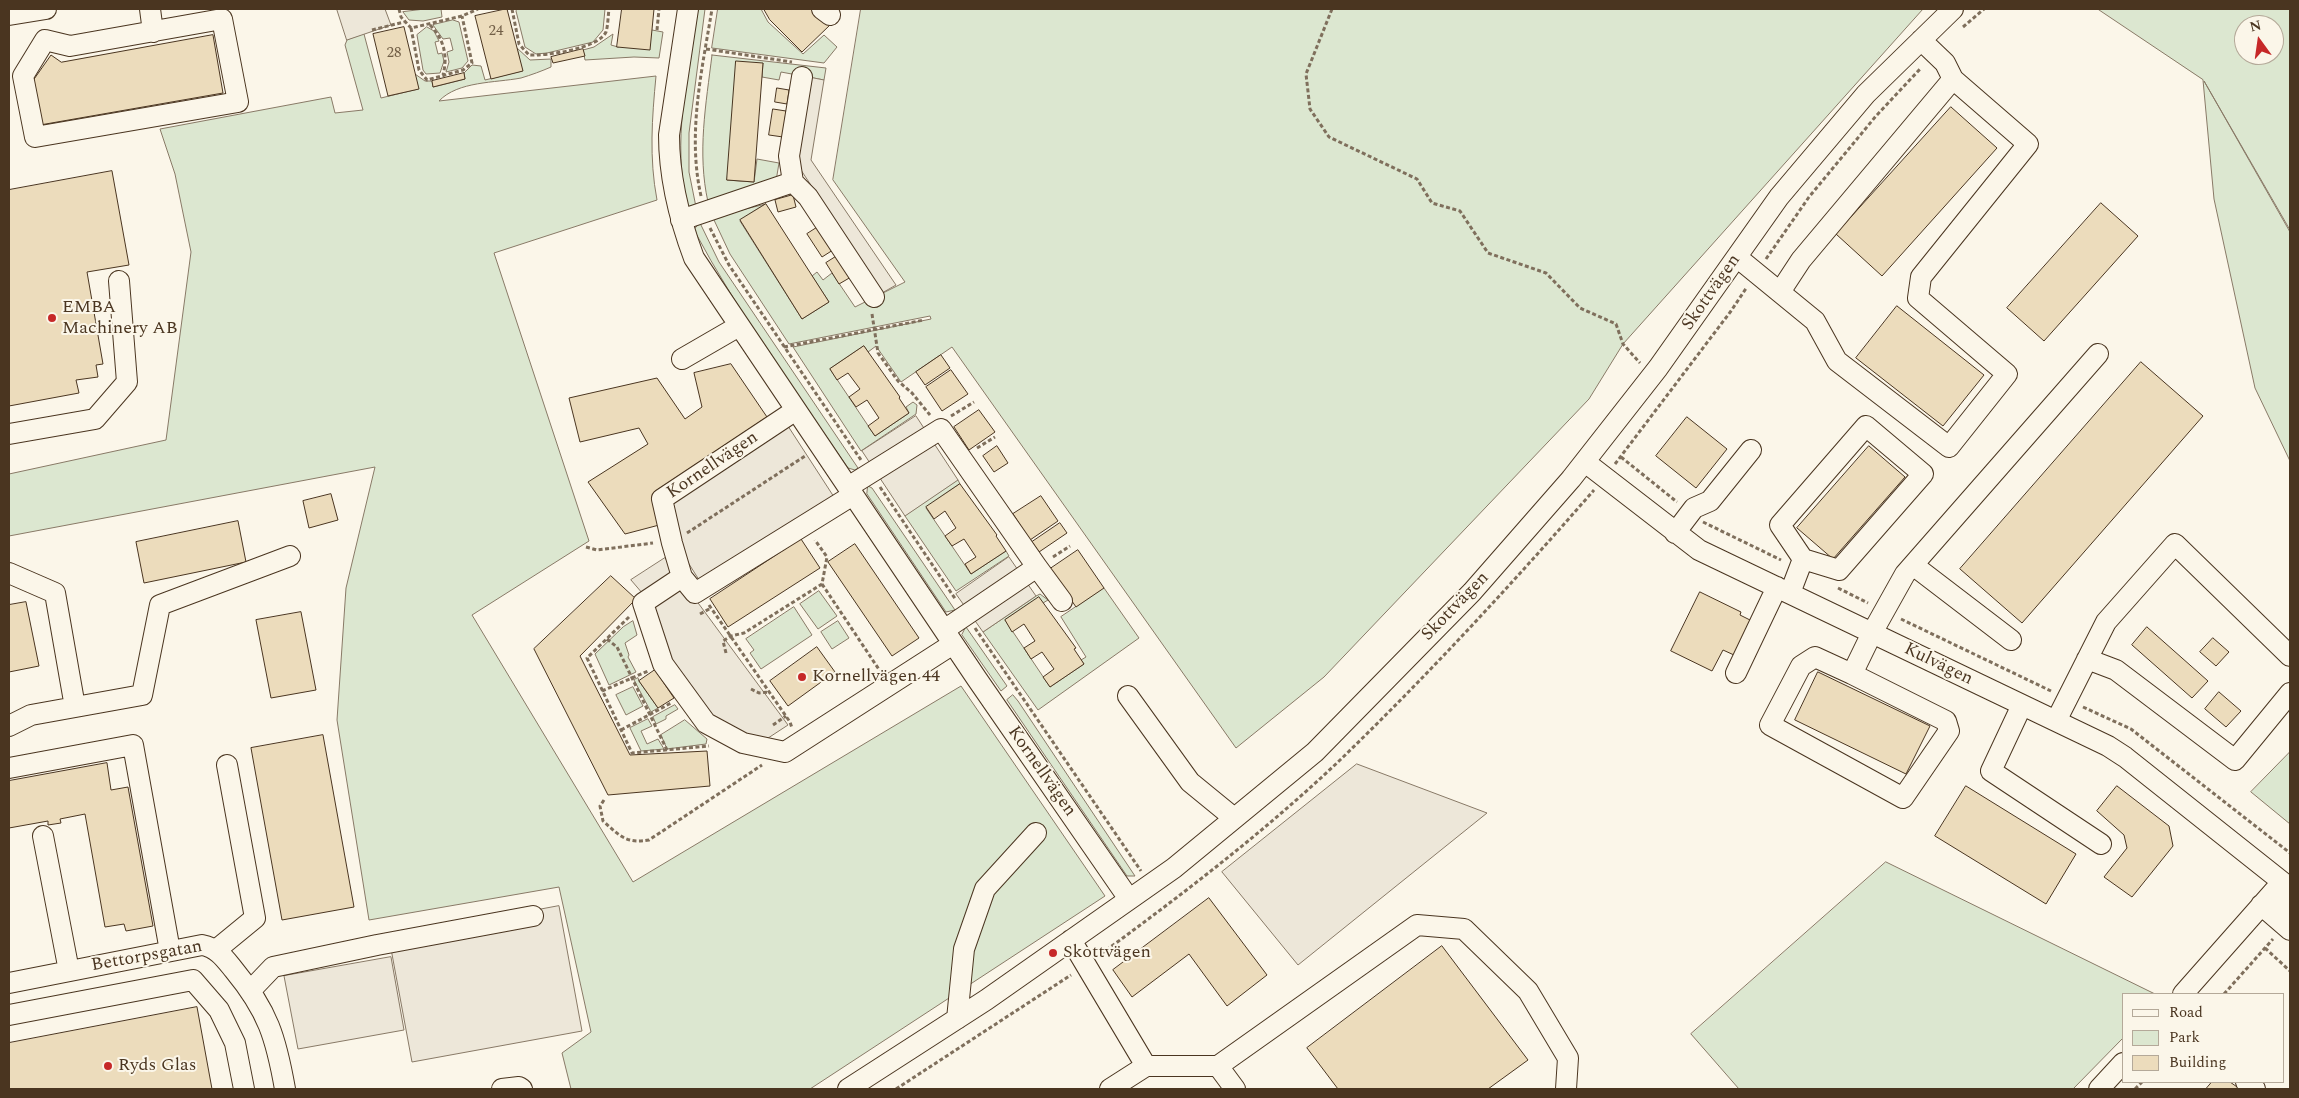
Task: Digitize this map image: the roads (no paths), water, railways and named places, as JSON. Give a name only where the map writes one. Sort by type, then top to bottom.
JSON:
[{"type":"street","points":[[150,9],[153,32]]},
{"type":"street","name":"Kornellvägen","points":[[688,9],[669,135],[669,156],[675,199],[694,258],[949,637],[1129,899]]},
{"type":"street","name":"Skottvägen","points":[[848,1089],[957,1019],[1174,868],[1315,752],[1472,592],[1585,462],[1652,376],[1738,258],[1779,197],[1866,94],[1953,9]]},
{"type":"street","points":[[9,15],[38,10]]},
{"type":"street","points":[[222,19],[238,102],[35,137],[23,76],[45,40],[70,46],[153,32],[222,19]]},
{"type":"street","points":[[1738,258],[1815,321],[1837,362],[1949,447],[2007,374],[1918,298],[1921,277],[2028,144],[1953,79],[1946,63],[1920,40]]},
{"type":"street","points":[[802,77],[789,156],[792,182],[808,197],[874,296]]},
{"type":"street","points":[[1780,292],[1801,260],[1953,79]]},
{"type":"street","points":[[681,220],[792,182]]},
{"type":"street","points":[[9,434],[95,419],[127,382],[119,281]]},
{"type":"street","points":[[682,359],[739,326]]},
{"type":"street","points":[[1852,674],[1872,633],[1905,574],[2098,354]]},
{"type":"street","name":"Kornellvägen","points":[[682,577],[662,499],[796,410]]},
{"type":"street","points":[[1866,426],[1923,474],[1840,570],[1801,564],[1780,525],[1866,426]]},
{"type":"street","points":[[1037,567],[890,685],[785,752],[743,743],[706,723],[684,696],[663,664],[643,603],[682,577],[695,593],[805,525],[941,429],[1062,600]]},
{"type":"street","points":[[1675,533],[1694,508],[1710,501],[1751,450]]},
{"type":"street","name":"Kulvägen","points":[[1585,462],[1698,550],[2056,721],[2126,757],[2276,892],[2288,922]]},
{"type":"street","points":[[2056,721],[2106,622],[2175,544],[2290,656]]},
{"type":"street","points":[[9,726],[31,715],[142,695],[160,605],[290,556]]},
{"type":"street","points":[[1736,673],[1783,590],[1801,564]]},
{"type":"street","points":[[1913,565],[2011,640]]},
{"type":"street","points":[[9,573],[54,593],[75,707]]},
{"type":"street","points":[[1816,657],[1852,674],[1946,720],[1949,731],[1903,798],[1770,725],[1801,666],[1816,657]]},
{"type":"street","points":[[2087,659],[2116,670],[2234,760],[2290,693]]},
{"type":"street","points":[[1128,696],[1190,782],[1234,818]]},
{"type":"street","points":[[2022,705],[1991,771],[2101,844]]},
{"type":"street","points":[[9,768],[133,745],[170,951]]},
{"type":"street","points":[[216,950],[255,918],[227,765]]},
{"type":"street","points":[[957,1019],[964,949],[985,889],[1036,833]]},
{"type":"street","points":[[43,836],[69,971]]},
{"type":"street","points":[[2184,993],[2276,892]]},
{"type":"street","points":[[250,990],[273,967],[378,944],[533,916]]},
{"type":"street","points":[[1110,1089],[1146,1066],[1218,1066],[1417,925],[1464,929],[1528,991],[1568,1058],[1566,1089]]},
{"type":"street","points":[[1071,940],[1146,1066]]},
{"type":"street","name":"Bettorpsgatan","points":[[9,983],[202,945],[216,950],[250,990],[268,1020],[276,1041],[285,1089]]},
{"type":"street","points":[[9,1015],[193,980],[219,1010],[235,1043],[244,1089]]},
{"type":"street","points":[[2099,1089],[2122,1064]]},
{"type":"street","points":[[1218,1066],[1235,1089]]},
{"type":"street","points":[[502,1089],[519,1087],[522,1089]]},
{"type":"place","name":"EMBA Machinery AB","points":[[52,318]]},
{"type":"place","name":"Kornellvägen 44","points":[[802,677]]},
{"type":"place","name":"Skottvägen","points":[[1053,953]]},
{"type":"place","name":"Ryds Glas","points":[[108,1066]]}]
